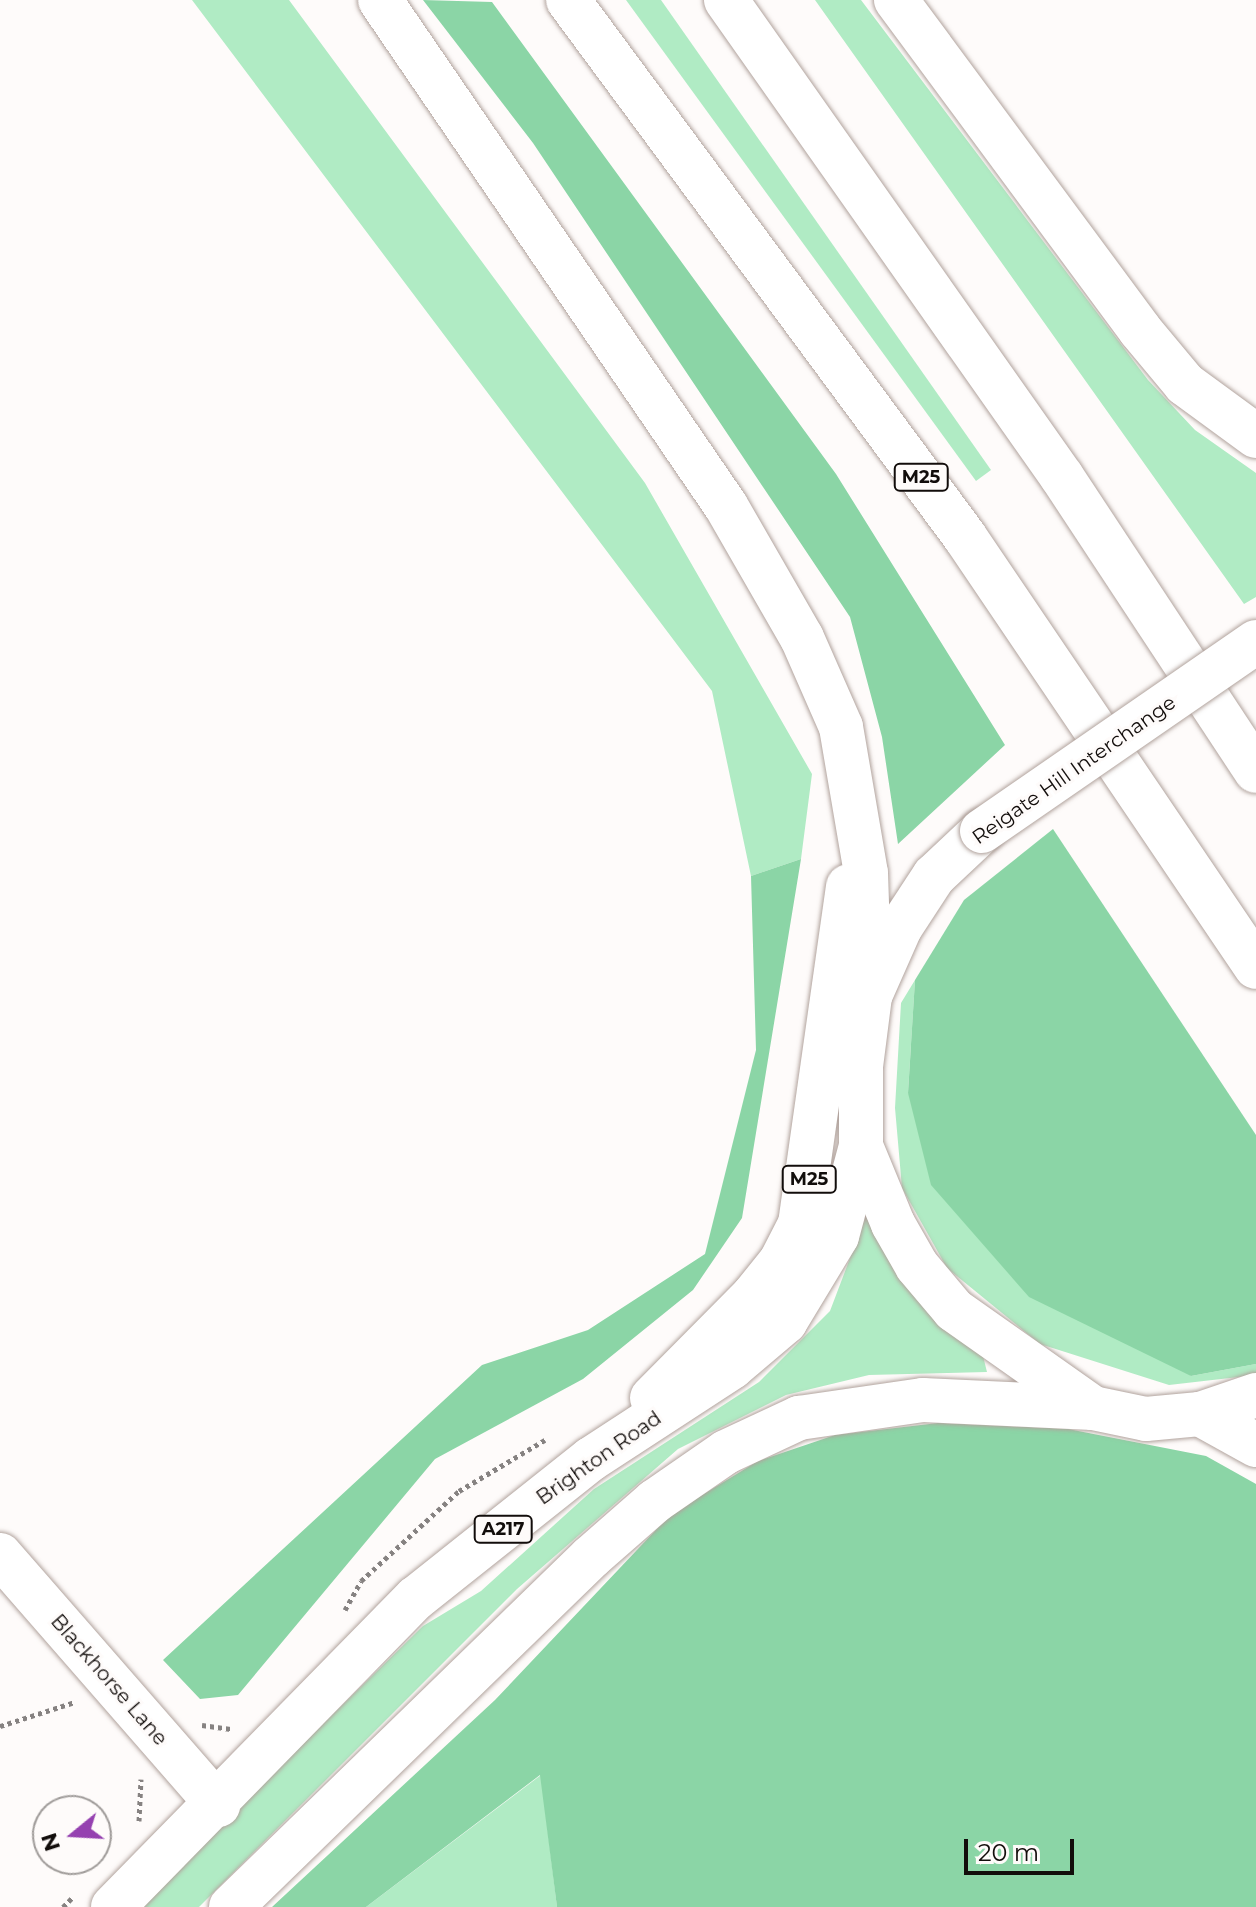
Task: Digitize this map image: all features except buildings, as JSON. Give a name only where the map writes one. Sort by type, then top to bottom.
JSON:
[{"type":"main road","name":"M25","points":[[380,0],[726,506],[802,638],[841,727],[866,873],[870,996]]},
{"type":"main road","name":"M25","points":[[568,0],[965,537],[1256,967]]},
{"type":"main road","points":[[726,0],[1062,477],[1256,771]]},
{"type":"main road","points":[[896,0],[1140,330],[1185,384],[1256,436]]},
{"type":"main road","name":"Reigate Hill Interchange","points":[[1256,642],[982,831],[934,876],[900,928],[870,996],[861,1066],[861,1146],[893,1224],[917,1266],[954,1310],[1093,1408],[1146,1419],[1200,1414],[1256,1395]]},
{"type":"main road","name":"M25","points":[[574,1445],[753,1296],[781,1261],[800,1224],[857,820]]},
{"type":"main road","name":"Brighton Road","points":[[99,1896],[218,1805],[416,1598],[574,1445],[732,1367],[785,1322],[837,1236],[861,1146]]},
{"type":"main road","points":[[231,1907],[591,1557],[655,1501],[726,1452],[799,1418],[923,1400],[1093,1408]]},
{"type":"main road","points":[[1200,1414],[1256,1445]]},
{"type":"main road","name":"Blackhorse Lane","points":[[0,1555],[218,1805]]},
{"type":"path","points":[[341,1615],[361,1581],[459,1491],[574,1445]]},
{"type":"path","points":[[0,1726],[88,1698],[110,1683]]},
{"type":"path","points":[[144,1722],[162,1706],[187,1722],[240,1730]]},
{"type":"path","points":[[137,1830],[143,1798],[139,1772]]},
{"type":"path","points":[[63,1907],[99,1896]]},
{"type":"green space","points":[[192,0],[289,0],[645,483],[812,774],[801,859],[751,876],[712,691]]},
{"type":"green space","points":[[423,0],[492,2],[836,474],[1005,745],[898,844],[882,737],[850,617],[533,143]]},
{"type":"green space","points":[[626,0],[661,0],[991,470],[976,481]]},
{"type":"green space","points":[[815,0],[861,0],[1148,380],[1195,430],[1256,473],[1256,597],[1244,604]]},
{"type":"green space","points":[[1053,829],[1256,1135],[1256,1364],[1191,1376],[1029,1297],[931,1185],[908,1093],[915,980],[964,900]]},
{"type":"green space","points":[[801,859],[742,1218],[693,1290],[583,1379],[435,1459],[238,1695],[200,1699],[163,1660],[482,1365],[588,1330],[705,1254],[756,1050],[751,876]]},
{"type":"green space","points":[[915,980],[908,1093],[1191,1376],[1256,1364],[1256,1375],[1169,1385],[1040,1344],[947,1268],[902,1188],[895,1108],[901,1003]]},
{"type":"green space","points":[[866,1216],[898,1278],[943,1329],[983,1356],[987,1372],[869,1375],[786,1395],[678,1449],[517,1589],[199,1907],[136,1907],[423,1626],[481,1591],[594,1489],[759,1382],[830,1311]]},
{"type":"green space","points":[[938,1423],[1068,1429],[1206,1456],[1256,1484],[1256,1907],[557,1907],[540,1775],[366,1907],[272,1907],[495,1700],[671,1514],[758,1461],[835,1435]]},
{"type":"green space","points":[[541,1775],[557,1907],[366,1907]]}]
